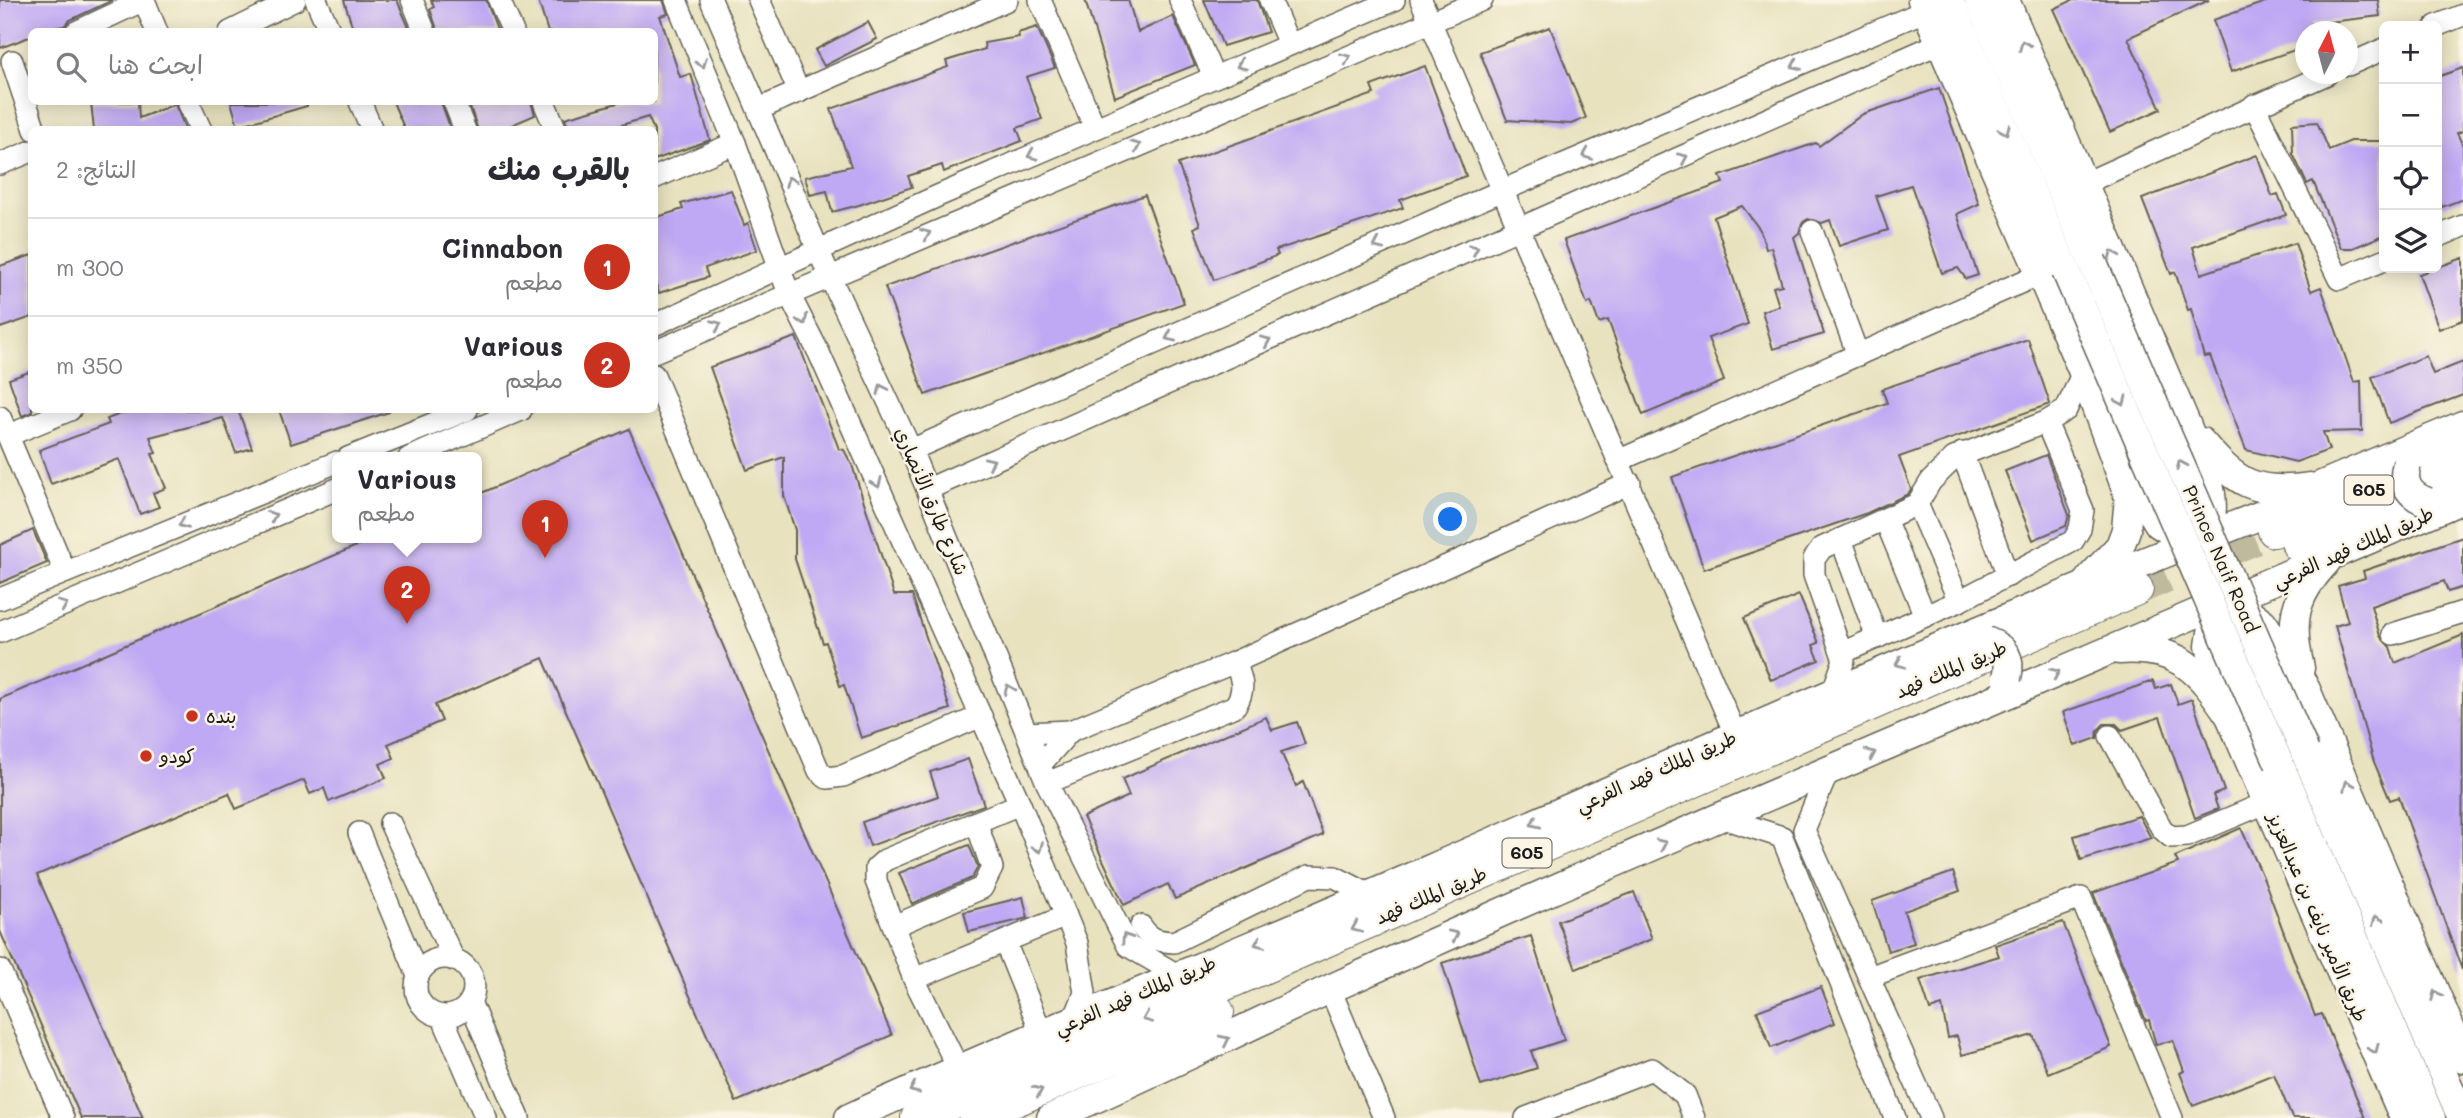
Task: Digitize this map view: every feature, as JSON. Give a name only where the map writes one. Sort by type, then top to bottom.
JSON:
[{"type":"highway","name":"605","points":[[2270,546],[2463,449]]},
{"type":"highway","name":"605","points":[[2270,546],[2461,492]]},
{"type":"highway","name":"طريق الملك فهد","points":[[917,1118],[2140,585]]},
{"type":"highway","name":"طريق الملك فهد","points":[[975,1118],[2140,585]]},
{"type":"main road","name":"Prince Naif Road","points":[[1979,0],[2462,1118]]},
{"type":"main road","points":[[2005,0],[2187,426],[2214,503],[2210,646],[2231,716]]},
{"type":"main road","name":"Prince Naif Road","points":[[1933,3],[1940,43],[2053,273],[2078,361],[2111,445]]},
{"type":"main road","name":"Prince Naif Road","points":[[1933,3],[2053,273],[2279,763],[2431,1118]]},
{"type":"main road","points":[[2078,361],[2110,361],[2125,354],[2138,335],[2139,317]]},
{"type":"main road","name":"طريق الملك فهد الفرعي","points":[[2270,546],[2291,503],[2320,486],[2463,425]]},
{"type":"main road","points":[[2187,426],[2226,471],[2252,487],[2288,490],[2320,486]]},
{"type":"main road","points":[[2424,440],[2407,464],[2405,483],[2409,491],[2428,502],[2461,492]]},
{"type":"main road","points":[[2111,445],[2159,524],[2263,623],[2304,685],[2463,1058]]},
{"type":"main road","points":[[2080,587],[2120,546],[2126,530],[2129,496],[2111,445]]},
{"type":"main road","name":"طريق الملك فهد الفرعي","points":[[2211,571],[2270,546],[2330,559],[2461,492]]},
{"type":"main road","points":[[2140,585],[2161,562],[2247,579],[2270,546]]},
{"type":"main road","points":[[2304,685],[2294,644],[2296,607],[2302,591],[2330,559]]},
{"type":"main road","points":[[1051,1118],[1149,1076],[1330,989],[1826,774],[2000,689],[2171,624],[2188,605],[2211,571]]},
{"type":"main road","name":"طريق الملك فهد الفرعي","points":[[849,1118],[958,1069],[1370,895],[1833,691],[1974,638],[2080,587],[2140,585]]},
{"type":"main road","points":[[1974,638],[2004,650],[2009,660],[2000,689]]},
{"type":"main road","points":[[2099,653],[2140,650],[2175,657],[2204,678],[2231,716]]},
{"type":"main road","points":[[2243,742],[2244,716],[2248,706],[2268,694],[2294,697],[2318,716]]},
{"type":"main road","name":"طريق الأمير نايف بن عبدالعزيز","points":[[2231,716],[2404,1118]]},
{"type":"street","points":[[84,28],[144,0],[155,28]]},
{"type":"street","points":[[238,28],[295,0]]},
{"type":"street","points":[[316,0],[328,28]]},
{"type":"street","points":[[412,0],[423,28]]},
{"type":"street","points":[[499,0],[511,28]]},
{"type":"street","points":[[676,0],[735,143],[789,293],[820,353],[1020,804],[1077,943],[1085,993],[1074,1020]]},
{"type":"street","name":"شارع طارق الأنصاري","points":[[711,0],[828,275],[928,489],[1044,774],[1128,946],[1181,977]]},
{"type":"street","points":[[759,0],[799,92]]},
{"type":"street","points":[[758,109],[1007,0]]},
{"type":"street","points":[[1040,0],[1095,128]]},
{"type":"street","points":[[1180,0],[1214,76]]},
{"type":"street","points":[[1270,0],[1289,44]]},
{"type":"street","points":[[658,323],[1095,128],[1394,0]]},
{"type":"street","points":[[1421,0],[1736,736]]},
{"type":"street","points":[[658,350],[828,275],[1482,0]]},
{"type":"street","points":[[911,450],[1501,191],[1843,46],[1933,3]]},
{"type":"street","points":[[2442,24],[2463,15]]},
{"type":"street","points":[[928,489],[1940,43]]},
{"type":"street","points":[[1843,46],[1859,79]]},
{"type":"street","points":[[2358,60],[2379,51]]},
{"type":"street","points":[[15,60],[34,126]]},
{"type":"street","points":[[2082,184],[2303,84]]},
{"type":"street","points":[[189,105],[199,126]]},
{"type":"street","points":[[361,105],[370,126]]},
{"type":"street","points":[[455,105],[463,126]]},
{"type":"street","points":[[545,105],[554,126]]},
{"type":"street","points":[[2254,105],[2339,279],[2379,262]]},
{"type":"street","points":[[658,176],[735,143]]},
{"type":"street","points":[[0,164],[28,153]]},
{"type":"street","points":[[2442,235],[2463,226]]},
{"type":"street","points":[[1812,231],[1858,355]]},
{"type":"street","points":[[1620,460],[2053,273]]},
{"type":"street","points":[[1833,691],[1844,660],[1814,575],[1814,559],[1822,548],[1917,504],[1942,468],[1962,453],[2046,422],[2066,410],[2078,361]]},
{"type":"street","points":[[658,384],[819,771],[827,778],[843,776],[981,716]]},
{"type":"street","points":[[58,413],[4,426],[65,572]]},
{"type":"street","points":[[363,452],[460,413]]},
{"type":"street","points":[[423,452],[514,413]]},
{"type":"street","points":[[1842,653],[1959,601],[2073,541],[2080,529],[2083,510],[2046,422]]},
{"type":"street","points":[[1962,453],[2008,576]]},
{"type":"street","points":[[0,599],[332,464]]},
{"type":"street","points":[[1027,733],[1070,731],[1235,662],[1630,483]]},
{"type":"street","points":[[0,632],[332,491]]},
{"type":"street","points":[[1917,504],[1959,601]]},
{"type":"street","points":[[1885,519],[1925,617]]},
{"type":"street","points":[[1841,539],[1877,638]]},
{"type":"street","points":[[2393,634],[2463,612]]},
{"type":"street","points":[[1044,774],[1236,706],[1242,696],[1243,681],[1235,662]]},
{"type":"street","points":[[1044,774],[1070,731]]},
{"type":"street","points":[[2110,736],[2162,829],[2171,837],[2187,835],[2268,802]]},
{"type":"street","points":[[1826,774],[1804,830],[1931,1118]]},
{"type":"street","points":[[958,1069],[914,979],[877,881],[876,868],[885,860],[1020,804]]},
{"type":"street","points":[[1723,818],[1782,837],[1895,1118]]},
{"type":"street","points":[[894,926],[982,888],[992,868],[976,822]]},
{"type":"street","points":[[390,823],[454,960]]},
{"type":"street","points":[[359,833],[418,976]]},
{"type":"street","points":[[1141,926],[1148,937],[1157,941],[1174,942],[1309,876],[1335,877],[1370,895]]},
{"type":"street","points":[[1869,977],[2081,898],[2172,1118]]},
{"type":"street","points":[[914,979],[1066,916]]},
{"type":"street","points":[[1005,942],[1042,1034]]},
{"type":"street","points":[[442,1016],[458,1013],[470,1002],[474,985],[472,977],[462,964],[454,960],[429,963],[418,976],[416,985],[421,1003],[442,1016],[486,1118]]},
{"type":"street","points":[[0,970],[62,1118]]},
{"type":"street","points":[[1330,989],[1384,1118]]},
{"type":"street","points":[[470,1002],[519,1118]]},
{"type":"street","points":[[1526,1118],[1652,1069],[1685,1095],[1694,1118]]},
{"type":"building","points":[[0,0],[113,0],[70,20],[64,26],[28,28],[28,38],[0,48]]},
{"type":"building","points":[[344,0],[397,0],[409,28],[353,28]]},
{"type":"building","points":[[431,0],[486,0],[496,28],[437,28],[430,9],[434,7]]},
{"type":"building","points":[[538,0],[663,0],[668,14],[660,16],[680,77],[691,74],[710,140],[658,159],[658,126],[652,126],[648,117],[618,126],[568,126],[565,118],[610,105],[658,105],[658,28],[547,28]]},
{"type":"building","points":[[1085,0],[1128,0],[1138,32],[1173,16],[1195,65],[1115,97]]},
{"type":"building","points":[[1204,0],[1257,0],[1268,32],[1223,46]]},
{"type":"building","points":[[2073,0],[2209,0],[2128,38],[2161,109],[2110,132],[2054,9]]},
{"type":"building","points":[[2271,0],[2378,0],[2380,16],[2337,21],[2295,21],[2295,50],[2231,72],[2213,20]]},
{"type":"building","points":[[868,22],[877,39],[824,66],[815,50]]},
{"type":"building","points":[[1037,27],[1055,68],[1026,77],[1042,119],[1017,128],[1022,141],[944,172],[942,165],[908,176],[912,187],[832,212],[827,191],[810,195],[805,177],[851,166],[831,109],[948,67],[946,61],[985,49],[984,43],[1019,37],[1018,33]]},
{"type":"building","points":[[1550,27],[1586,118],[1571,124],[1507,120],[1480,52]]},
{"type":"building","points":[[1425,66],[1466,176],[1400,200],[1403,208],[1276,250],[1278,255],[1214,280],[1194,228],[1200,225],[1178,164],[1374,94],[1371,86]]},
{"type":"building","points":[[2463,68],[2463,131],[2457,133],[2463,146],[2463,199],[2442,207],[2442,84],[2442,75]]},
{"type":"building","points":[[1939,88],[1979,204],[1957,214],[1978,275],[1966,279],[1958,268],[1942,273],[1911,185],[1876,196],[1888,230],[1839,246],[1830,220],[1822,223],[1808,219],[1802,223],[1799,233],[1794,237],[1824,334],[1773,349],[1762,311],[1779,306],[1773,287],[1782,285],[1771,247],[1766,249],[1760,230],[1742,206],[1714,217],[1748,324],[1708,338],[1724,381],[1643,415],[1608,320],[1599,323],[1591,302],[1587,304],[1564,240],[1723,183],[1720,176],[1816,143],[1819,146],[1863,114]]},
{"type":"building","points":[[91,105],[138,105],[139,118],[175,105],[184,126],[94,126]]},
{"type":"building","points":[[232,105],[307,105],[307,106],[238,126]]},
{"type":"building","points":[[394,105],[442,105],[450,126],[403,126]]},
{"type":"building","points":[[532,105],[535,115],[509,126],[477,126],[470,107]]},
{"type":"building","points":[[2317,122],[2329,150],[2351,141],[2379,141],[2379,237],[2353,248],[2341,248],[2313,181],[2307,184],[2293,154],[2292,124]]},
{"type":"building","points":[[2257,155],[2272,196],[2278,194],[2286,215],[2193,247],[2201,274],[2295,243],[2311,291],[2321,287],[2354,382],[2361,381],[2362,431],[2323,432],[2329,450],[2296,462],[2246,450],[2210,356],[2204,357],[2191,309],[2188,310],[2175,272],[2171,274],[2142,199]]},
{"type":"building","points":[[731,190],[744,225],[748,223],[757,250],[705,268],[708,277],[659,293],[658,217],[683,209],[681,204]]},
{"type":"building","points":[[1145,195],[1184,303],[925,395],[885,287]]},
{"type":"building","points":[[28,256],[28,318],[0,328],[0,266]]},
{"type":"building","points":[[2463,258],[2463,320],[2439,329],[2419,274],[2442,273],[2442,266]]},
{"type":"building","points":[[796,337],[839,449],[844,450],[852,465],[894,595],[912,595],[950,709],[861,738],[844,685],[840,686],[826,642],[823,643],[795,559],[795,530],[784,496],[784,457],[747,470],[710,367]]},
{"type":"building","points":[[2028,339],[2050,404],[1899,457],[1911,489],[1908,494],[1867,513],[1704,569],[1672,477],[1887,403],[1882,389]]},
{"type":"building","points":[[2426,356],[2433,374],[2463,362],[2463,395],[2389,423],[2372,377]]},
{"type":"building","points":[[28,372],[30,413],[22,416],[9,379]]},
{"type":"building","points":[[123,413],[239,413],[252,448],[236,453],[223,418],[150,437],[156,453],[152,454],[166,488],[153,493],[159,507],[140,514],[119,459],[51,484],[39,450],[109,424],[107,419]]},
{"type":"building","points":[[280,413],[386,413],[291,444]]},
{"type":"building","points":[[629,429],[892,1035],[736,1102],[543,658],[435,705],[442,721],[388,744],[394,758],[380,764],[386,778],[329,802],[324,788],[310,794],[304,780],[236,809],[229,793],[37,875],[143,1118],[81,1118],[0,931],[0,699],[363,543],[482,543],[482,493]]},
{"type":"building","points":[[2046,455],[2069,515],[2066,526],[2033,540],[2005,471]]},
{"type":"building","points":[[33,530],[47,563],[0,583],[0,545]]},
{"type":"building","points":[[2463,537],[2463,587],[2448,592],[2444,581],[2371,606],[2380,636],[2390,647],[2395,663],[2463,635],[2462,970],[2399,797],[2390,800],[2374,762],[2335,626],[2348,622],[2338,586],[2365,578],[2363,571]]},
{"type":"building","points":[[1799,595],[1819,643],[1813,645],[1819,660],[1771,680],[1744,618]]},
{"type":"building","points":[[2153,681],[2156,689],[2171,684],[2178,704],[2192,699],[2224,791],[2213,795],[2218,809],[2195,818],[2160,717],[2122,730],[2116,724],[2104,724],[2098,730],[2097,738],[2075,746],[2063,712]]},
{"type":"building","points":[[1266,717],[1272,730],[1297,722],[1305,744],[1281,752],[1296,786],[1303,782],[1323,835],[1175,899],[1168,884],[1124,905],[1083,817],[1129,796],[1122,779]]},
{"type":"building","points":[[968,759],[984,805],[870,846],[862,822],[938,796],[930,772]]},
{"type":"building","points":[[2139,816],[2151,838],[2081,860],[2074,836]]},
{"type":"building","points":[[2241,828],[2263,877],[2315,1016],[2322,1014],[2365,1118],[2292,1118],[2274,1074],[2193,1106],[2180,1073],[2184,1071],[2173,1040],[2156,1045],[2149,1020],[2146,1021],[2093,893],[2178,863],[2175,857]]},
{"type":"building","points":[[969,845],[978,867],[972,878],[912,904],[899,873]]},
{"type":"building","points":[[1953,872],[1960,891],[1904,911],[1914,943],[1888,951],[1872,901]]},
{"type":"building","points":[[1634,892],[1652,939],[1576,969],[1558,921]]},
{"type":"building","points":[[1023,897],[1028,918],[969,932],[964,912]]},
{"type":"building","points":[[2063,922],[2111,1047],[2048,1073],[2033,1035],[1962,1055],[1957,1036],[1948,1038],[1942,1006],[1930,1010],[1920,980],[1999,956],[1995,945]]},
{"type":"building","points":[[1531,936],[1564,1040],[1531,1051],[1537,1068],[1481,1086],[1442,963]]},
{"type":"building","points":[[1821,987],[1835,1023],[1771,1048],[1757,1011]]},
{"type":"tunnel","points":[[2137,589],[2274,531]]},
{"type":"place","name":"Cinnabon","points":[[545,558]]},
{"type":"place","name":"Various","points":[[407,624]]},
{"type":"place","name":"بنده","points":[[192,716]]},
{"type":"place","name":"كودو","points":[[146,756]]}]
